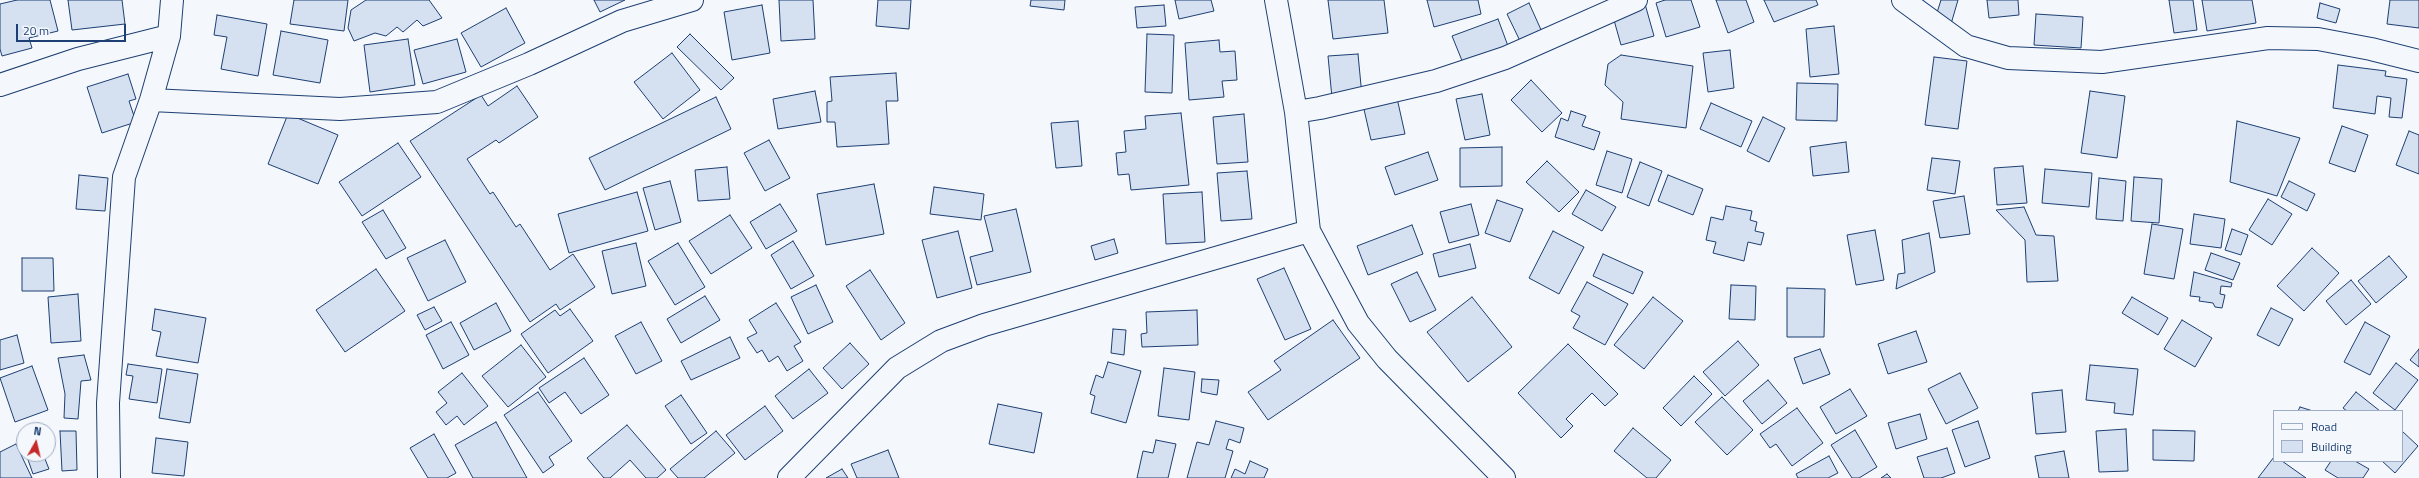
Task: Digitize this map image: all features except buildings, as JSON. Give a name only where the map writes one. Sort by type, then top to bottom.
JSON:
[{"type":"street","points":[[109,478],[108,403],[124,177],[151,100],[169,36],[172,0]]},
{"type":"street","points":[[151,100],[340,109],[437,102],[529,64],[622,21],[692,0]]},
{"type":"street","points":[[1276,0],[1296,112],[1309,231],[1358,323],[1387,359],[1504,478]]},
{"type":"street","points":[[1296,112],[1320,108],[1443,78],[1505,58],[1636,0]]},
{"type":"street","points":[[1903,0],[1966,46],[2008,58],[2102,62],[2268,38],[2318,39],[2371,49],[2419,61]]},
{"type":"street","points":[[0,85],[78,59],[169,36]]},
{"type":"street","points":[[789,478],[897,368],[941,340],[991,323],[1309,231]]}]
